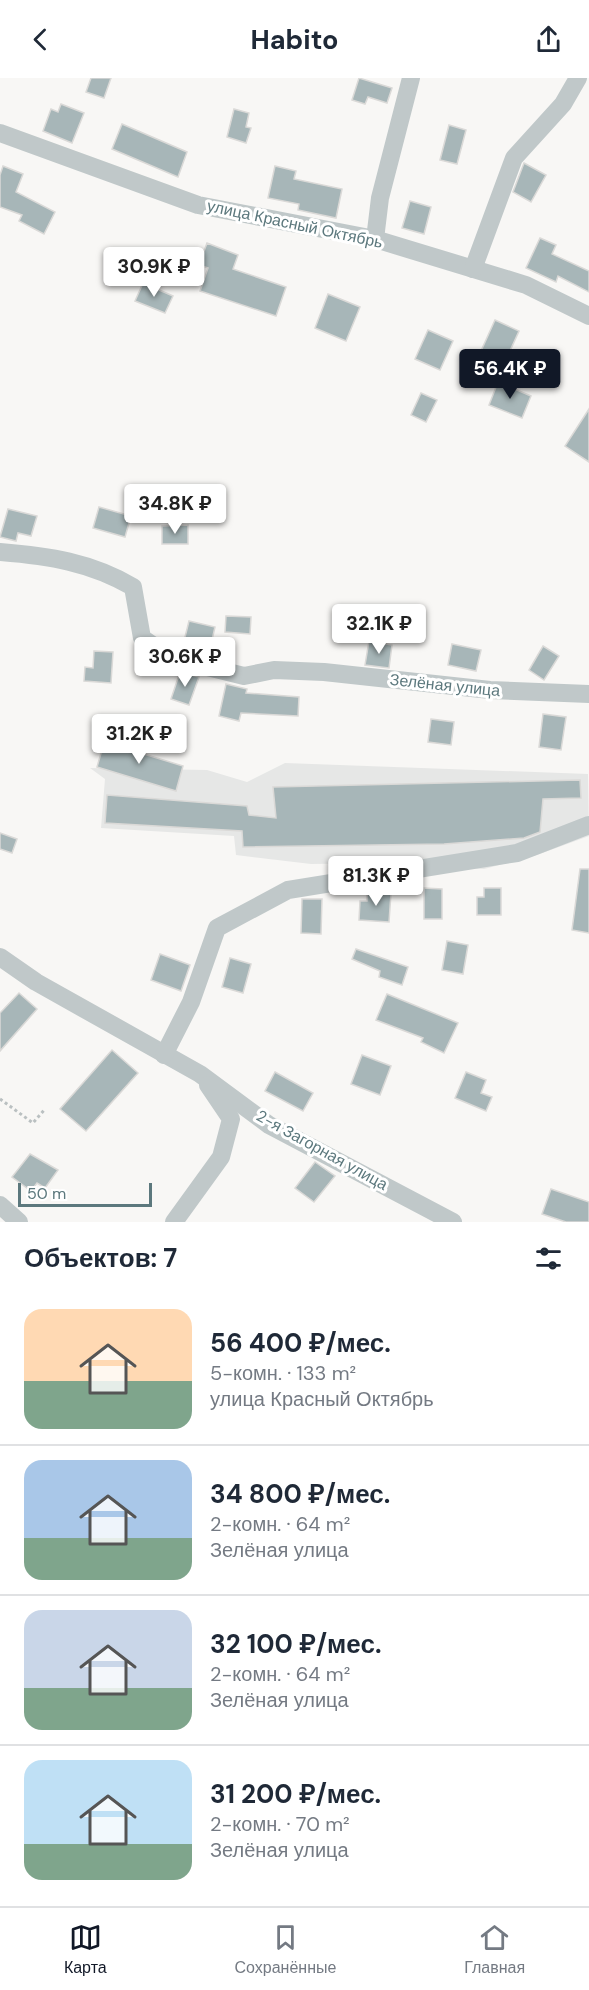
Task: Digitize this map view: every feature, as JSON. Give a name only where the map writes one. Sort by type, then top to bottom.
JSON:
[{"type":"street","points":[[375,239],[380,198],[411,78]]},
{"type":"street","points":[[473,269],[514,158],[563,104],[578,78]]},
{"type":"street","name":"улица Красный Октябрь","points":[[0,133],[198,205],[375,239],[526,285],[589,316]]},
{"type":"street","name":"Зелёная улица","points":[[0,552],[50,556],[106,572],[133,587],[142,638],[171,658],[202,666],[244,676],[274,670],[324,672],[490,690],[589,694]]},
{"type":"street","points":[[164,1055],[190,1002],[217,928],[288,890],[517,853],[589,825]]},
{"type":"street","name":"2-я Загорная улица","points":[[0,957],[36,982],[200,1074],[269,1125],[453,1222]]},
{"type":"street","points":[[174,1222],[221,1157],[231,1119],[200,1074]]},
{"type":"street","points":[[0,1205],[19,1222]]},
{"type":"path","points":[[0,1099],[33,1123],[45,1109]]},
{"type":"shaded area","points":[[285,763],[588,774],[589,836],[537,855],[484,869],[384,863],[311,864],[236,855],[234,836],[101,828],[105,779],[90,768],[207,770],[247,782]]},
{"type":"building","points":[[91,78],[111,78],[104,98],[86,92]]},
{"type":"building","points":[[359,78],[392,88],[387,103],[368,97],[365,104],[352,100]]},
{"type":"building","points":[[61,104],[84,113],[72,143],[43,131],[51,109],[58,112]]},
{"type":"building","points":[[234,109],[249,113],[246,127],[251,128],[246,143],[227,137]]},
{"type":"building","points":[[122,124],[187,152],[178,177],[112,149]]},
{"type":"building","points":[[449,125],[466,130],[457,164],[440,160]]},
{"type":"building","points":[[524,163],[546,175],[531,202],[513,192]]},
{"type":"building","points":[[3,166],[23,174],[16,192],[55,212],[44,234],[19,221],[22,215],[0,207],[0,175]]},
{"type":"building","points":[[275,166],[296,171],[294,179],[342,189],[336,218],[298,210],[299,204],[268,198]]},
{"type":"building","points":[[410,201],[431,207],[424,234],[402,228]]},
{"type":"building","points":[[540,238],[556,245],[552,254],[589,271],[589,292],[558,276],[556,282],[526,268]]},
{"type":"building","points":[[207,243],[238,255],[233,269],[286,287],[276,316],[200,291],[208,268],[199,265]]},
{"type":"building","points":[[143,283],[173,296],[165,313],[135,301]]},
{"type":"building","points":[[328,294],[360,307],[346,341],[315,328]]},
{"type":"building","points":[[495,320],[519,331],[505,362],[481,351]]},
{"type":"building","points":[[428,330],[453,341],[440,370],[415,359]]},
{"type":"building","points":[[498,382],[531,396],[522,418],[489,405]]},
{"type":"building","points":[[421,393],[437,400],[426,422],[411,415]]},
{"type":"building","points":[[589,409],[589,462],[565,446]]},
{"type":"building","points":[[99,507],[131,516],[125,537],[93,528]]},
{"type":"building","points":[[8,509],[37,516],[31,536],[18,533],[16,541],[0,537]]},
{"type":"building","points":[[188,525],[188,544],[162,544],[162,526]]},
{"type":"building","points":[[226,616],[251,617],[250,634],[225,632]]},
{"type":"building","points":[[189,621],[215,627],[209,653],[194,649],[196,644],[184,641]]},
{"type":"building","points":[[369,641],[392,645],[389,668],[365,665]]},
{"type":"building","points":[[452,644],[481,650],[476,671],[448,665]]},
{"type":"building","points":[[543,646],[559,656],[544,680],[529,670]]},
{"type":"building","points":[[94,651],[113,652],[111,683],[84,681],[85,667],[93,668]]},
{"type":"building","points":[[180,672],[199,677],[189,705],[171,699]]},
{"type":"building","points":[[226,684],[247,689],[246,693],[299,697],[298,716],[241,713],[239,721],[219,716]]},
{"type":"building","points":[[543,714],[566,717],[561,750],[539,747]]},
{"type":"building","points":[[431,719],[454,722],[451,745],[428,742]]},
{"type":"building","points":[[106,736],[124,741],[124,748],[183,766],[176,791],[97,767]]},
{"type":"building","points":[[580,780],[581,798],[543,799],[540,832],[524,838],[444,844],[243,847],[242,831],[105,823],[107,795],[247,806],[249,815],[276,818],[273,787]]},
{"type":"building","points":[[0,833],[17,839],[12,853],[0,849]]},
{"type":"building","points":[[580,869],[589,869],[589,933],[572,930]]},
{"type":"building","points":[[424,888],[442,889],[442,919],[424,919]]},
{"type":"building","points":[[484,888],[501,888],[501,915],[477,915],[477,897],[484,897]]},
{"type":"building","points":[[367,892],[391,893],[389,922],[359,920],[360,901],[367,901]]},
{"type":"building","points":[[302,899],[322,899],[321,934],[301,933]]},
{"type":"building","points":[[447,941],[468,945],[463,974],[442,970]]},
{"type":"building","points":[[356,949],[408,967],[402,985],[379,977],[380,971],[352,959]]},
{"type":"building","points":[[160,954],[190,965],[181,991],[151,980]]},
{"type":"building","points":[[230,958],[251,964],[243,993],[222,987]]},
{"type":"building","points":[[19,993],[37,1009],[0,1051],[0,1013]]},
{"type":"building","points":[[387,994],[458,1023],[444,1053],[421,1042],[423,1038],[376,1020]]},
{"type":"building","points":[[112,1050],[138,1073],[86,1131],[60,1109]]},
{"type":"building","points":[[362,1055],[391,1066],[380,1095],[351,1084]]},
{"type":"building","points":[[275,1072],[313,1093],[303,1111],[265,1091]]},
{"type":"building","points":[[466,1072],[486,1080],[481,1093],[492,1097],[486,1111],[455,1098]]},
{"type":"building","points":[[30,1154],[58,1170],[45,1188],[37,1183],[31,1191],[12,1177]]},
{"type":"building","points":[[315,1162],[335,1176],[314,1202],[295,1188]]},
{"type":"building","points":[[551,1189],[589,1202],[589,1222],[566,1222],[542,1214]]}]
